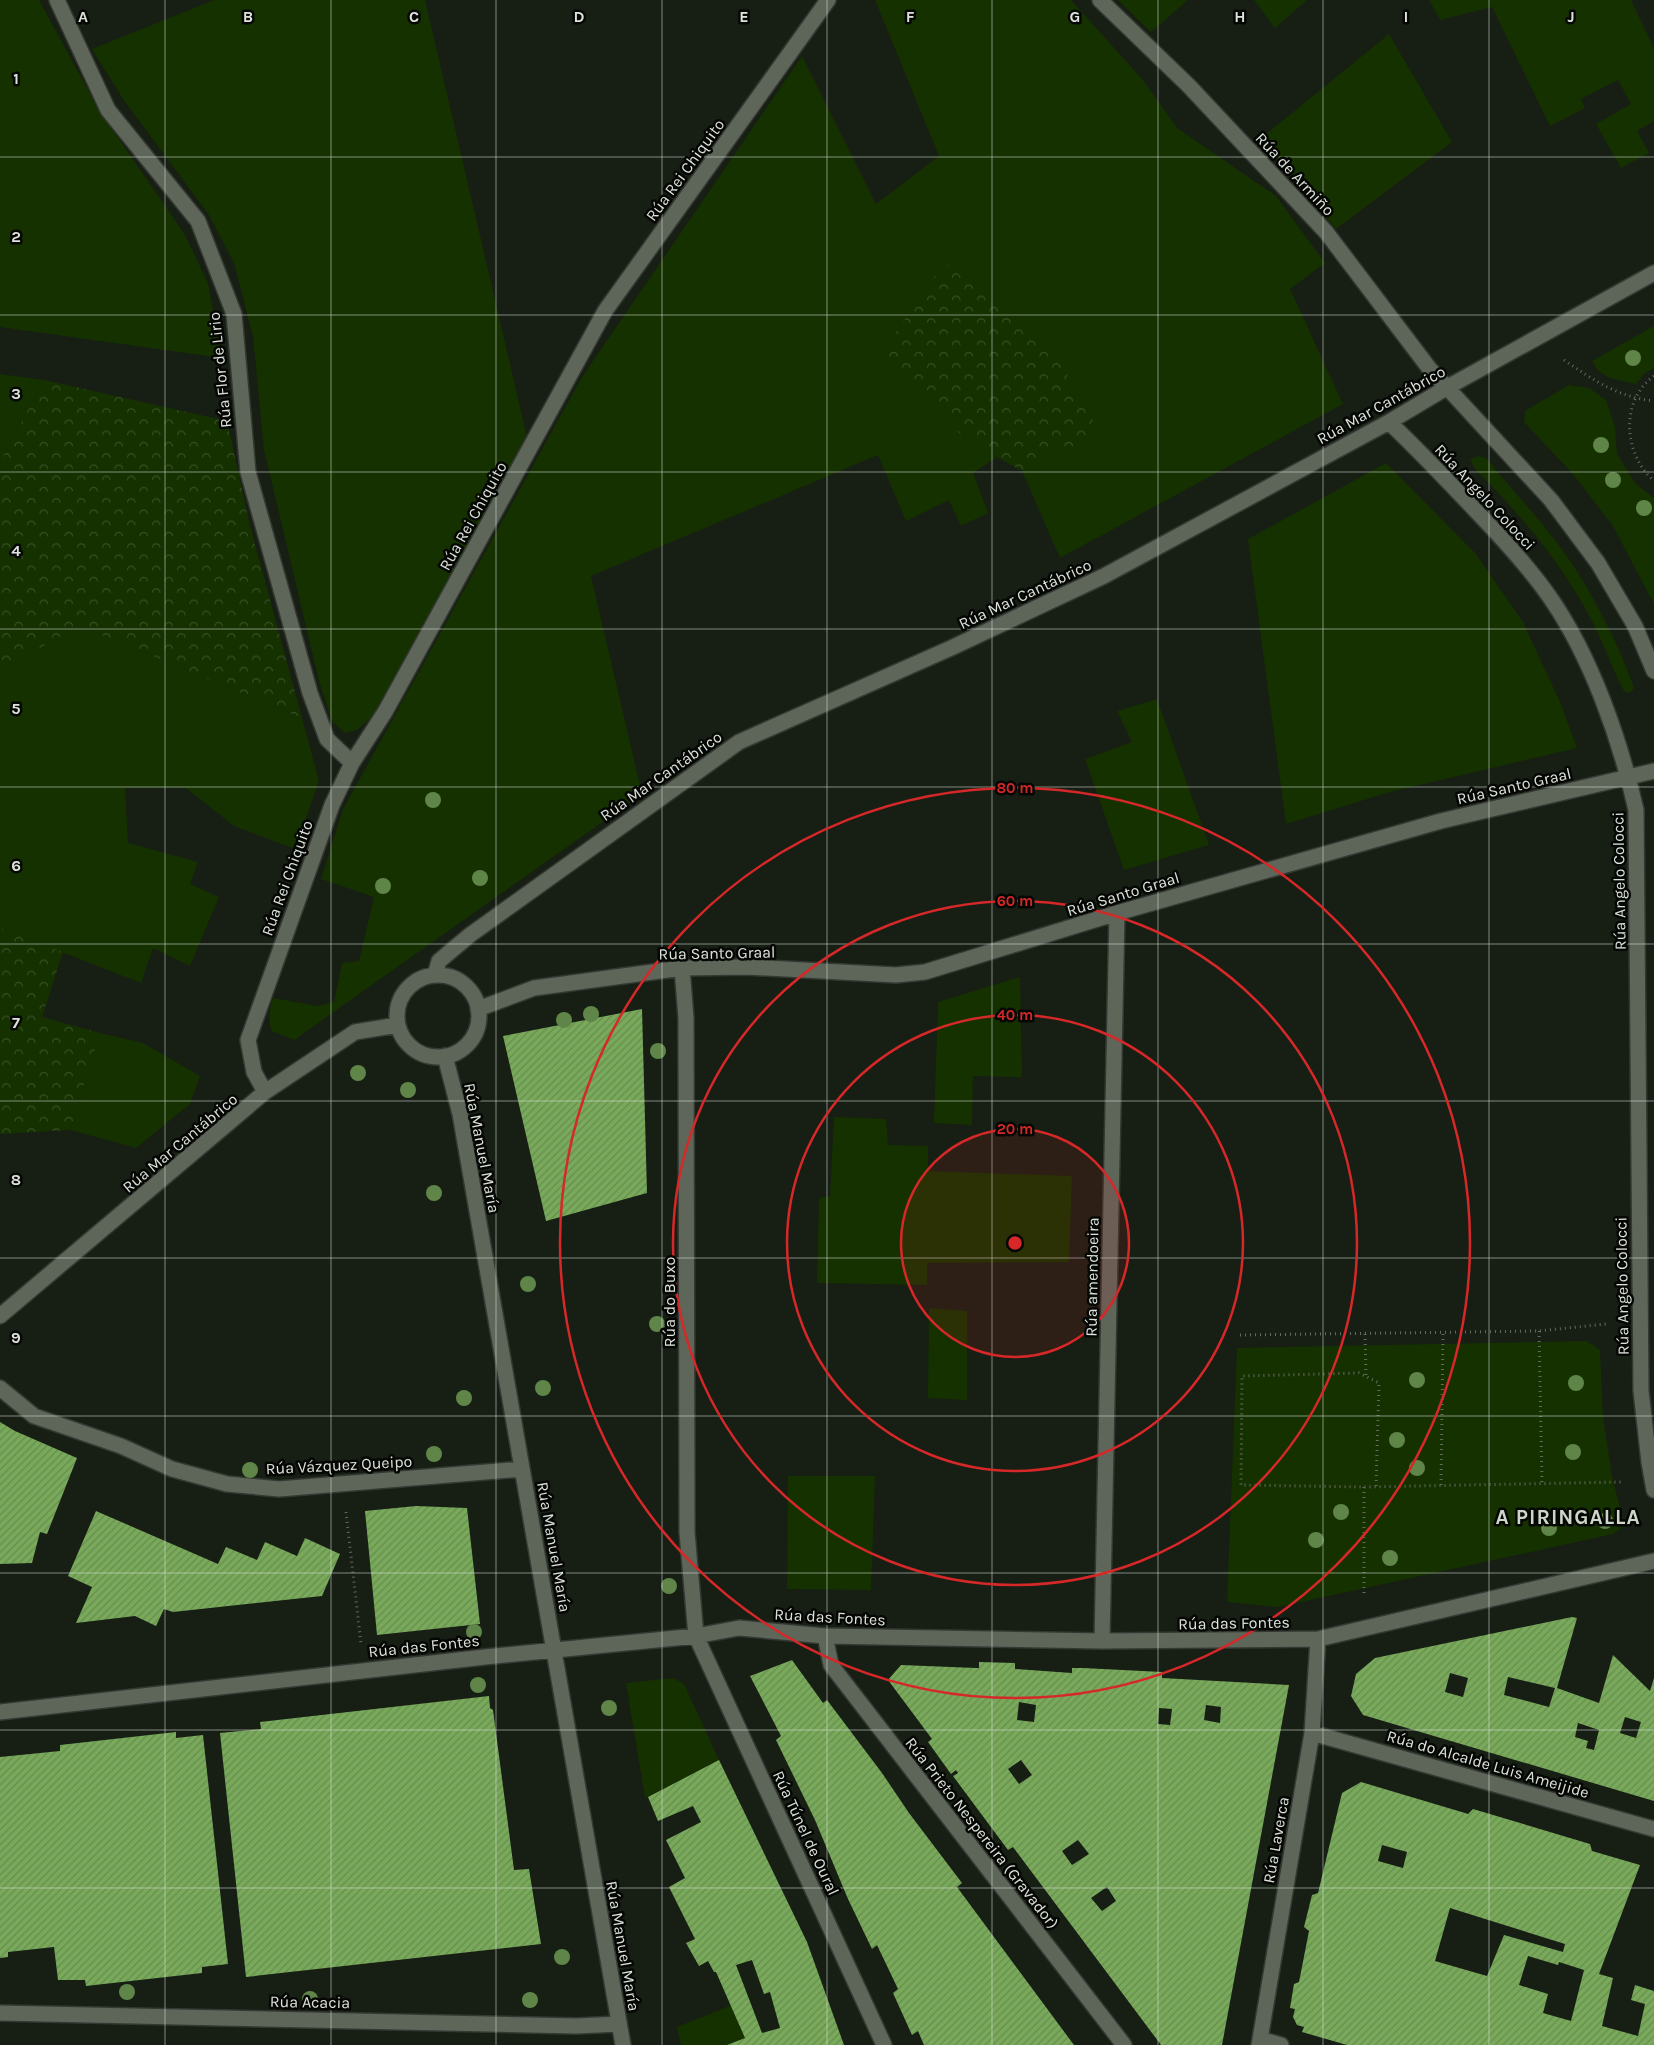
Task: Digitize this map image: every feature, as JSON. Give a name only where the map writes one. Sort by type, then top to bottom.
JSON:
[{"type":"street","name":"Rúa Flor de Lirio","points":[[57,0],[108,110],[198,221],[234,314],[248,472],[310,693],[327,739],[352,763]]},
{"type":"street","name":"Rúa Rei Chiquito","points":[[265,1092],[254,1072],[248,1040],[332,805],[352,763],[385,712],[606,311],[828,0]]},
{"type":"street","name":"Rúa de Armiño","points":[[1100,0],[1190,86],[1326,232],[1446,388]]},
{"type":"street","name":"Rúa Mar Cantábrico","points":[[435,975],[439,961],[470,935],[739,742],[951,648],[1104,576],[1389,422],[1446,388],[1654,273]]},
{"type":"street","points":[[1446,388],[1551,500],[1598,563],[1635,626],[1654,671]]},
{"type":"street","name":"Rúa Angelo Colocci","points":[[1389,422],[1506,542],[1549,596],[1580,650],[1612,723],[1629,777],[1636,810],[1649,1462],[1654,1490]]},
{"type":"street","name":"Rúa Santo Graal","points":[[478,1009],[534,988],[682,968],[746,967],[896,976],[925,972],[1118,913],[1441,822],[1654,771]]},
{"type":"street","name":"Rúa amendoeira","points":[[1102,1641],[1118,913]]},
{"type":"street","name":"Rúa do Buxo","points":[[682,968],[686,1018],[687,1532],[696,1636]]},
{"type":"street","points":[[435,975],[450,976],[463,984],[472,995],[478,1009],[475,1034],[468,1044],[457,1052],[445,1056],[430,1056],[415,1050],[404,1040],[398,1025],[397,1008],[404,992],[418,980],[435,975]]},
{"type":"street","name":"Rúa Mar Cantábrico","points":[[0,1316],[265,1092],[355,1032],[398,1025]]},
{"type":"street","name":"Rúa Manuel María","points":[[445,1056],[460,1114],[623,2045]]},
{"type":"street","name":"Rúa Vázquez Queipo","points":[[0,1388],[34,1416],[121,1446],[172,1468],[227,1484],[278,1489],[522,1469]]},
{"type":"street","name":"Rúa das Fontes","points":[[0,1712],[696,1636],[739,1628],[825,1636],[1102,1641],[1318,1639],[1654,1561]]},
{"type":"street","name":"Rúa Túnel de Oural","points":[[696,1636],[884,2045]]},
{"type":"street","name":"Rúa Prieto Nespereira (Gravador)","points":[[825,1636],[831,1665],[1124,2045]]},
{"type":"street","name":"Rúa Laverca","points":[[1260,2042],[1312,1732],[1318,1639]]},
{"type":"street","name":"Rúa do Alcalde Luis Ameijide","points":[[1312,1732],[1654,1829]]},
{"type":"street","name":"Rúa Acacia","points":[[0,2012],[576,2026],[619,2024]]},
{"type":"street","points":[[1260,2042],[1282,2045]]},
{"type":"path","points":[[1564,360],[1598,383],[1636,398],[1654,401]]},
{"type":"path","points":[[1654,376],[1636,398],[1629,424],[1632,449],[1644,472],[1654,481]]},
{"type":"path","points":[[1240,1335],[1539,1332],[1606,1324]]},
{"type":"path","points":[[1539,1332],[1542,1483]]},
{"type":"path","points":[[1441,1485],[1442,1333]]},
{"type":"path","points":[[1365,1334],[1366,1376]]},
{"type":"path","points":[[1376,1486],[1379,1383],[1360,1373],[1242,1376],[1241,1486],[1364,1487],[1621,1482]]},
{"type":"path","points":[[1364,1487],[1364,1593]]},
{"type":"path","points":[[346,1511],[360,1644]]},
{"type":"green space","points":[[0,0],[39,0],[100,112],[184,233],[208,283],[222,358],[0,327]]},
{"type":"green space","points":[[214,0],[425,0],[527,437],[373,716],[357,730],[345,733],[332,721],[319,681],[264,450],[253,336],[234,263],[209,215],[123,99],[92,49]]},
{"type":"green space","points":[[875,0],[1071,0],[1142,79],[1177,128],[1276,196],[1325,263],[1290,289],[1343,404],[1060,558],[1022,471],[1051,450],[1086,453],[964,438],[997,457],[973,473],[988,513],[961,526],[949,500],[906,521],[878,455],[591,576],[642,794],[294,1040],[272,1031],[269,1019],[273,998],[318,1006],[334,1002],[342,963],[359,961],[374,897],[321,879],[343,809],[582,377],[802,56],[876,204],[939,156]]},
{"type":"green space","points":[[1118,0],[1188,0],[1151,32]]},
{"type":"green space","points":[[1254,0],[1307,0],[1275,28]]},
{"type":"green space","points":[[1429,0],[1631,0],[1654,48],[1654,121],[1637,131],[1649,153],[1621,168],[1596,124],[1631,104],[1618,80],[1581,99],[1585,108],[1550,126],[1492,7],[1440,20]]},
{"type":"green space","points":[[1389,34],[1452,142],[1336,229],[1259,140]]},
{"type":"green space","points":[[944,263],[1051,347],[1094,422],[1086,453],[1051,450],[1022,471],[964,438],[882,352]]},
{"type":"green space","points":[[1654,326],[1654,368],[1645,373],[1636,384],[1610,378],[1600,372],[1592,361]]},
{"type":"green space","points":[[0,374],[44,380],[0,462]]},
{"type":"green space","points":[[44,380],[227,421],[250,526],[302,718],[80,626],[0,670],[0,462]]},
{"type":"green space","points":[[1569,385],[1589,388],[1606,400],[1615,427],[1617,454],[1635,483],[1654,498],[1654,604],[1613,526],[1572,473],[1524,422],[1525,411]]},
{"type":"green space","points":[[1478,456],[1486,458],[1545,528],[1574,566],[1594,600],[1621,654],[1634,688],[1630,693],[1624,691],[1592,621],[1568,580],[1525,523],[1476,470],[1470,460]]},
{"type":"green space","points":[[1386,463],[1475,553],[1523,622],[1561,704],[1577,748],[1390,792],[1286,824],[1248,539]]},
{"type":"green space","points":[[80,626],[302,718],[319,781],[295,849],[234,826],[186,788],[125,788],[128,843],[198,862],[190,884],[219,897],[190,966],[153,948],[141,983],[0,928],[0,670]]},
{"type":"green space","points":[[1157,699],[1209,845],[1124,870],[1085,759],[1132,742],[1117,711]]},
{"type":"green space","points":[[0,928],[63,952],[42,1017],[100,1033],[70,1130],[0,1134]]},
{"type":"green space","points":[[1020,977],[1022,1077],[973,1076],[972,1125],[934,1123],[938,1002]]},
{"type":"green space","points":[[100,1033],[143,1043],[200,1076],[190,1104],[136,1148],[70,1130]]},
{"type":"green space","points":[[834,1117],[886,1119],[888,1145],[928,1146],[928,1171],[1072,1176],[1069,1262],[927,1263],[927,1285],[817,1283],[819,1198],[830,1196]]},
{"type":"green space","points":[[929,1308],[967,1311],[967,1400],[928,1398]]},
{"type":"green space","points":[[1587,1341],[1600,1350],[1603,1417],[1612,1476],[1623,1520],[1620,1529],[1613,1534],[1278,1607],[1227,1602],[1237,1348]]},
{"type":"green space","points":[[788,1476],[875,1476],[871,1590],[787,1589]]},
{"type":"green space","points":[[673,1678],[684,1684],[719,1760],[645,1798],[626,1683]]},
{"type":"green space","points":[[732,2005],[745,2038],[727,2045],[681,2045],[677,2027]]},
{"type":"building","points":[[642,1009],[647,1193],[546,1221],[503,1036]]},
{"type":"building","points":[[0,1422],[15,1431],[77,1458],[47,1534],[40,1532],[32,1563],[0,1564]]},
{"type":"building","points":[[416,1506],[467,1508],[480,1624],[377,1635],[365,1511]]},
{"type":"building","points":[[96,1511],[218,1564],[226,1547],[257,1560],[265,1542],[297,1556],[305,1538],[340,1554],[322,1596],[173,1612],[164,1609],[156,1626],[135,1616],[76,1623],[92,1587],[68,1576]]},
{"type":"building","points":[[1572,1617],[1577,1618],[1557,1688],[1599,1703],[1613,1655],[1650,1691],[1654,1678],[1654,1801],[1363,1715],[1351,1696],[1356,1674],[1375,1658]],"holes":[[[1450,1673],[1468,1678],[1463,1697],[1445,1692]],[[1508,1677],[1555,1688],[1549,1707],[1504,1695]],[[1625,1717],[1641,1722],[1636,1738],[1620,1733]],[[1578,1723],[1599,1730],[1594,1750],[1586,1748],[1588,1741],[1575,1737]]]},
{"type":"building","points":[[792,1660],[823,1703],[827,1700],[882,1773],[909,1813],[962,1883],[957,1887],[1074,2045],[924,2045],[918,2031],[912,2035],[893,1993],[898,1989],[877,1945],[872,1949],[848,1899],[815,1820],[776,1740],[781,1736],[750,1676]]},
{"type":"building","points":[[979,1662],[1015,1663],[1015,1669],[1072,1673],[1072,1668],[1162,1672],[1162,1678],[1289,1685],[1222,2045],[1161,2045],[1013,1847],[1008,1850],[953,1776],[958,1773],[956,1770],[951,1774],[928,1742],[932,1739],[888,1680],[901,1665],[979,1668]],"holes":[[[1019,1702],[1036,1705],[1034,1722],[1017,1720]],[[1206,1705],[1221,1707],[1220,1723],[1204,1720]],[[1159,1708],[1172,1709],[1170,1725],[1158,1724]],[[1021,1760],[1032,1775],[1019,1784],[1008,1769]],[[1078,1840],[1089,1854],[1072,1865],[1062,1851]],[[1107,1887],[1116,1901],[1102,1911],[1091,1898]]]},
{"type":"building","points":[[489,1696],[490,1708],[493,1710],[514,1870],[529,1869],[541,1944],[246,1977],[220,1733],[261,1729],[260,1722]]},
{"type":"building","points":[[176,1732],[176,1738],[203,1735],[228,1964],[202,1967],[202,1973],[86,1986],[85,1980],[58,1980],[54,1947],[8,1952],[8,1957],[0,1958],[0,1757],[60,1751],[60,1745]]},
{"type":"building","points":[[719,1760],[807,1942],[844,2045],[727,2045],[745,2038],[716,1972],[714,1972],[708,1961],[699,1966],[686,1943],[695,1939],[669,1887],[685,1878],[666,1840],[701,1822],[693,1806],[658,1821],[648,1797]],"holes":[[[752,1960],[764,1994],[770,1992],[780,2028],[762,2033],[736,1965]]]},
{"type":"building","points":[[1361,1782],[1468,1814],[1473,1809],[1590,1844],[1592,1851],[1640,1865],[1599,1974],[1613,1978],[1602,2026],[1638,2036],[1645,2004],[1631,2000],[1635,1985],[1654,1991],[1654,2045],[1347,2045],[1302,2032],[1304,2027],[1297,2025],[1293,2017],[1295,2009],[1290,2008],[1294,1984],[1299,1982],[1309,1931],[1304,1927],[1312,1895],[1318,1893],[1342,1793]],"holes":[[[1382,1845],[1407,1852],[1403,1868],[1378,1861]],[[1450,1908],[1565,1944],[1563,1952],[1504,1935],[1487,1976],[1435,1961]],[[1528,1956],[1558,1965],[1559,1962],[1584,1970],[1571,2021],[1543,2013],[1548,1994],[1519,1985]]]},
{"type":"district","name":"A PIRINGALLA","points":[[1568,1517]]}]
